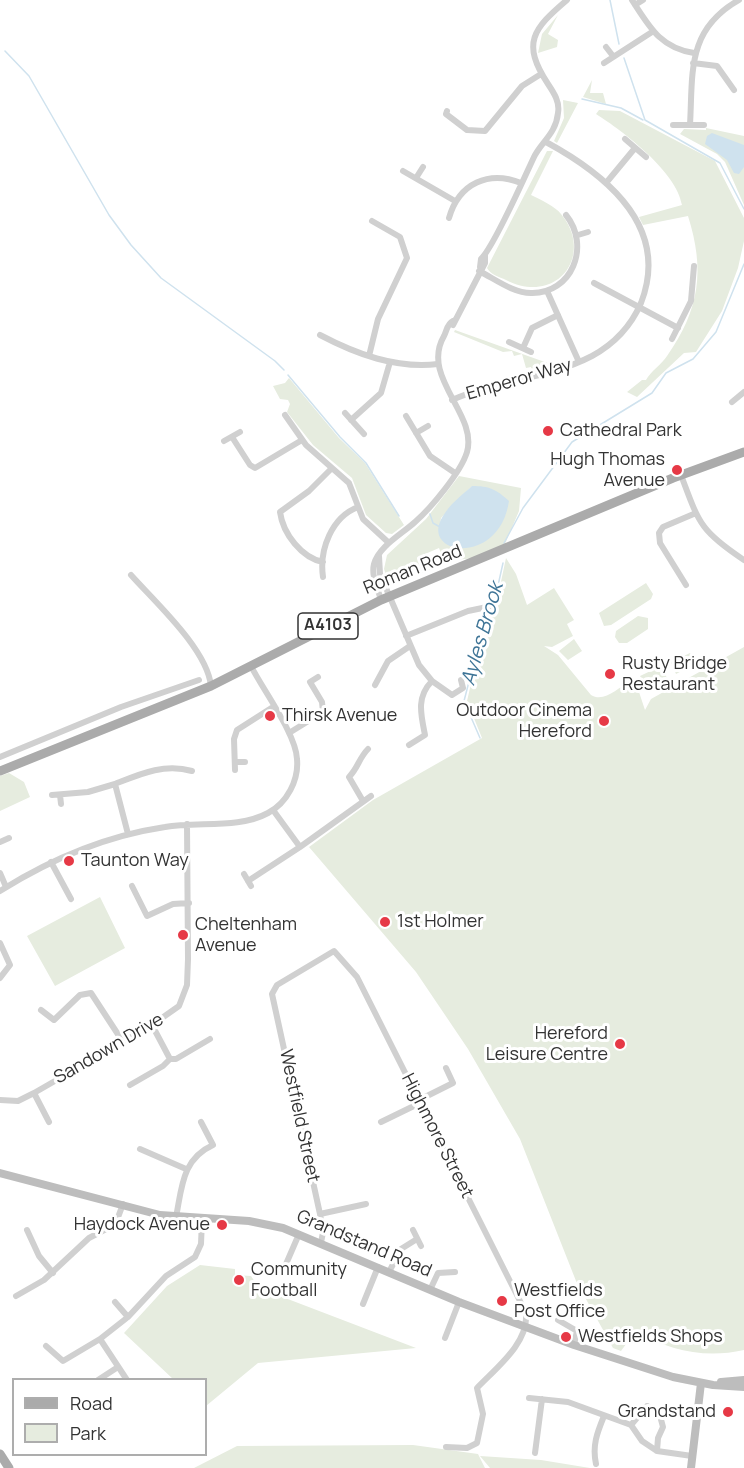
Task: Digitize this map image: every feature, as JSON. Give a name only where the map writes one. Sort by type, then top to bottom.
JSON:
[{"type":"main road","name":"Roman Road","points":[[0,771],[211,686],[386,598],[681,475],[743,454]]},
{"type":"main road","points":[[0,1454],[9,1468]]},
{"type":"street","points":[[461,680],[463,688],[452,695],[432,681],[419,665],[386,598],[380,574],[379,556],[389,543],[423,514],[455,473],[465,456],[468,439],[438,364],[439,345],[449,323],[453,321],[485,263],[485,255],[521,183],[532,162],[539,157],[540,150],[557,120],[559,111],[557,99],[532,55],[533,38],[544,21],[567,0]]},
{"type":"street","points":[[643,0],[633,3],[652,32],[670,46],[694,53]]},
{"type":"street","points":[[690,125],[694,53],[711,25],[728,7],[742,1]]},
{"type":"street","points":[[604,63],[652,32]]},
{"type":"street","points":[[606,47],[613,56]]},
{"type":"street","points":[[693,63],[717,66],[734,90]]},
{"type":"street","points":[[447,111],[446,114],[467,130],[485,130],[522,86],[542,74]]},
{"type":"street","points":[[673,124],[704,125]]},
{"type":"street","points":[[625,139],[646,158]]},
{"type":"street","name":"Emperor Way","points":[[453,400],[579,362],[602,350],[618,337],[638,308],[648,275],[645,243],[630,209],[606,183],[577,160],[546,142]]},
{"type":"street","points":[[606,183],[635,148]]},
{"type":"street","points":[[416,178],[423,167]]},
{"type":"street","points":[[403,171],[455,201]]},
{"type":"street","points":[[449,218],[455,201],[473,183],[488,177],[504,177],[521,183]]},
{"type":"street","points":[[480,269],[521,292],[547,291],[563,281],[572,269],[578,251],[578,235],[566,215]]},
{"type":"street","points":[[369,356],[384,302],[407,258],[400,237],[385,224],[372,221]]},
{"type":"street","points":[[578,235],[588,232]]},
{"type":"street","points":[[672,339],[691,301],[694,266]]},
{"type":"street","points":[[594,283],[678,328]]},
{"type":"street","points":[[547,291],[579,362]]},
{"type":"street","points":[[523,348],[532,328],[558,315]]},
{"type":"street","points":[[320,335],[347,350],[390,362],[417,366],[438,364]]},
{"type":"street","points":[[510,342],[531,351]]},
{"type":"street","points":[[351,420],[381,393],[390,362]]},
{"type":"street","points":[[732,402],[744,392]]},
{"type":"street","points":[[345,413],[363,434]]},
{"type":"street","points":[[285,415],[302,440],[331,469],[342,475],[352,487],[358,507],[366,522],[389,543]]},
{"type":"street","points":[[406,416],[430,456],[455,473]]},
{"type":"street","points":[[416,433],[428,426]]},
{"type":"street","points":[[224,441],[240,432]]},
{"type":"street","points":[[232,437],[250,465],[255,468],[302,440]]},
{"type":"street","points":[[323,562],[310,559],[299,549],[280,512],[309,491],[331,469]]},
{"type":"street","points":[[681,475],[696,513],[711,538],[743,557]]},
{"type":"street","points":[[323,577],[323,562],[335,522],[358,507]]},
{"type":"street","points":[[686,585],[660,543],[659,533],[663,527],[696,513]]},
{"type":"street","points":[[130,575],[188,641],[209,674],[211,686]]},
{"type":"street","points":[[406,636],[468,610],[492,606]]},
{"type":"street","points":[[375,685],[388,661],[410,646]]},
{"type":"street","points":[[0,873],[3,889],[51,862],[80,849],[128,834],[187,824],[249,819],[273,810],[286,797],[297,775],[296,751],[289,733],[251,666]]},
{"type":"street","points":[[289,733],[323,712],[322,702],[310,682],[318,676]]},
{"type":"street","points":[[0,757],[109,712],[199,680]]},
{"type":"street","points":[[410,745],[425,735],[420,701],[423,689],[432,681]]},
{"type":"street","points":[[245,762],[235,766],[234,739],[237,730],[273,707]]},
{"type":"street","points":[[109,712],[114,726]]},
{"type":"street","points":[[363,801],[349,777],[357,769],[362,756],[368,749]]},
{"type":"street","points":[[52,795],[87,792],[150,770],[179,768],[192,771]]},
{"type":"street","points":[[114,784],[128,834]]},
{"type":"street","points":[[60,795],[61,804]]},
{"type":"street","points":[[248,880],[300,848],[371,796]]},
{"type":"street","points":[[273,810],[300,848]]},
{"type":"street","name":"Sandown Drive","points":[[0,1100],[18,1101],[34,1093],[171,1013],[184,997],[188,960],[189,903],[187,824]]},
{"type":"street","points":[[0,842],[9,838]]},
{"type":"street","points":[[51,862],[71,899]]},
{"type":"street","points":[[132,886],[147,916],[173,904],[189,903]]},
{"type":"street","points":[[0,942],[10,965],[0,978]]},
{"type":"street","name":"Westfield Street","points":[[321,1243],[323,1232],[320,1214],[272,994],[273,989],[334,951]]},
{"type":"street","name":"Highmore Street","points":[[334,951],[357,977],[524,1307],[527,1318],[525,1327]]},
{"type":"street","points":[[41,1010],[54,1020],[80,995],[92,993],[123,1042]]},
{"type":"street","points":[[152,1025],[170,1059]]},
{"type":"street","points":[[130,1085],[163,1066],[170,1059],[176,1059],[210,1039]]},
{"type":"street","points":[[381,1122],[453,1083],[446,1068]]},
{"type":"street","points":[[34,1093],[49,1122]]},
{"type":"street","points":[[176,1218],[186,1169],[198,1153],[213,1145],[201,1122]]},
{"type":"street","points":[[140,1149],[186,1169]]},
{"type":"street","name":"Grandstand Road","points":[[0,1173],[176,1218],[262,1223],[299,1234],[459,1302],[574,1346],[673,1377],[744,1387]]},
{"type":"street","points":[[16,1296],[53,1273],[89,1238],[117,1220],[123,1204]]},
{"type":"street","points":[[320,1214],[366,1204]]},
{"type":"street","points":[[46,1346],[63,1361],[100,1339],[128,1317],[166,1276],[195,1257],[201,1244],[202,1220]]},
{"type":"street","points":[[27,1230],[39,1256],[53,1273]]},
{"type":"street","points":[[413,1230],[421,1246]]},
{"type":"street","points":[[283,1270],[299,1234]]},
{"type":"street","points":[[389,1272],[401,1249],[417,1239]]},
{"type":"street","points":[[363,1304],[378,1267]]},
{"type":"street","points":[[430,1290],[438,1273],[455,1272]]},
{"type":"street","points":[[115,1302],[128,1317]]},
{"type":"street","points":[[445,1338],[459,1302]]},
{"type":"street","points":[[558,1320],[577,1331],[574,1346]]},
{"type":"street","points":[[446,1447],[467,1448],[477,1443],[483,1414],[477,1388],[519,1342],[525,1327]]},
{"type":"street","points":[[100,1339],[126,1378]]},
{"type":"street","points":[[101,1378],[118,1367]]},
{"type":"street","name":"Grandstand Road","points":[[703,1383],[744,1380]]},
{"type":"street","points":[[691,1468],[703,1383]]},
{"type":"street","points":[[530,1398],[568,1402],[631,1425],[642,1441],[657,1450],[692,1456]]},
{"type":"street","points":[[535,1453],[542,1399]]},
{"type":"street","points":[[631,1425],[647,1406],[659,1412],[663,1427],[658,1438],[657,1450]]},
{"type":"street","points":[[596,1464],[593,1452],[595,1438],[604,1416]]},
{"type":"green space","points":[[558,15],[548,34],[558,40],[557,47],[538,53],[542,34]]},
{"type":"green space","points":[[592,80],[590,93],[603,93],[606,104],[583,97]]},
{"type":"green space","points":[[563,100],[578,103],[557,143],[554,141],[564,118]]},
{"type":"green space","points":[[599,110],[620,111],[715,161],[744,218],[744,241],[738,268],[722,311],[696,352],[684,353],[637,397],[627,392],[642,380],[646,380],[665,359],[687,322],[696,289],[697,254],[688,216],[643,225],[639,217],[682,205],[678,192],[660,166],[634,142],[596,114]]},
{"type":"green space","points":[[706,128],[744,136],[744,205],[725,162],[717,154],[680,134],[684,129],[706,130]]},
{"type":"green space","points":[[547,151],[553,151],[531,195],[552,206],[561,214],[570,230],[574,245],[572,260],[565,272],[555,281],[541,286],[524,286],[498,276],[487,268]]},
{"type":"green space","points":[[455,330],[556,366],[533,373],[531,367],[526,368],[522,354],[514,356],[512,351],[503,352],[454,332]]},
{"type":"green space","points":[[289,378],[339,438],[365,463],[404,525],[392,534],[386,533],[366,515],[352,478],[313,445],[287,412],[290,404],[288,400],[280,399],[273,386],[285,383]]},
{"type":"green space","points":[[459,476],[521,488],[519,511],[505,544],[476,558],[454,560],[445,564],[439,548],[425,554],[431,569],[395,584],[387,578],[384,569],[387,555],[426,519]],"holes":[[[472,486],[439,533],[441,518]]]},
{"type":"green space","name":"Hereford Leisure Centre","points":[[506,558],[516,574],[527,605],[554,588],[574,620],[567,624],[573,636],[552,647],[544,646],[558,655],[591,695],[596,697],[611,694],[630,681],[638,689],[645,710],[651,699],[744,647],[744,1350],[715,1354],[688,1351],[661,1344],[635,1332],[621,1351],[613,1348],[576,1281],[520,1139],[468,1049],[416,972],[309,847],[373,800],[482,738],[467,701],[481,641],[495,610]]},
{"type":"green space","points":[[646,583],[653,594],[651,599],[611,625],[604,626],[599,613]]},
{"type":"green space","points":[[638,616],[648,618],[648,629],[627,643],[619,643],[615,637],[616,631]]},
{"type":"green space","points":[[574,639],[582,651],[568,660],[559,651]]},
{"type":"green space","points":[[690,653],[697,663],[676,674],[671,662]]},
{"type":"green space","points":[[661,666],[668,680],[648,690],[640,676]]},
{"type":"green space","points":[[9,773],[24,782],[30,797],[0,811],[0,776]]},
{"type":"green space","points":[[100,897],[125,948],[55,986],[27,936]]},
{"type":"green space","points":[[200,1265],[235,1269],[235,1275],[251,1276],[259,1288],[416,1348],[258,1363],[207,1405],[207,1378],[172,1378],[124,1333],[167,1286]]},
{"type":"green space","points":[[413,1445],[478,1454],[485,1468],[194,1468],[237,1446]]},
{"type":"green space","points":[[480,1456],[541,1460],[590,1468],[490,1468]]},
{"type":"water","points":[[712,133],[744,145],[744,167],[739,174],[734,173],[727,160],[705,144],[707,136]]},
{"type":"water","points":[[472,486],[492,489],[509,501],[502,522],[491,537],[477,545],[463,548],[450,546],[441,540],[438,529],[443,516]]},
{"type":"waterway","name":"Ayles Brook","points":[[610,0],[619,44]]},
{"type":"waterway","points":[[5,51],[29,76],[109,215],[131,245],[161,278],[275,361],[284,370]]},
{"type":"waterway","name":"Ayles Brook","points":[[624,58],[645,120],[720,163],[744,209]]},
{"type":"waterway","points":[[582,99],[621,108],[643,120]]},
{"type":"waterway","name":"Ayles Brook","points":[[504,543],[523,508],[572,442],[652,393],[666,373],[693,359],[716,332],[744,264]]},
{"type":"waterway","points":[[288,375],[340,437],[366,463],[399,516]]},
{"type":"waterway","points":[[430,514],[433,523],[440,527]]},
{"type":"waterway","name":"Ayles Brook","points":[[480,738],[464,701],[480,639],[493,608],[503,563]]},
{"type":"place","name":"Cathedral Park","points":[[548,431]]},
{"type":"place","name":"Hugh Thomas Avenue","points":[[677,470]]},
{"type":"place","name":"Rusty Bridge Restaurant","points":[[610,674]]},
{"type":"place","name":"Thirsk Avenue","points":[[270,716]]},
{"type":"place","name":"Outdoor Cinema Hereford","points":[[604,721]]},
{"type":"place","name":"Taunton Way","points":[[69,861]]},
{"type":"place","name":"1st Holmer","points":[[385,922]]},
{"type":"place","name":"Cheltenham Avenue","points":[[183,935]]},
{"type":"place","name":"Hereford Leisure Centre","points":[[620,1044]]},
{"type":"place","name":"Haydock Avenue","points":[[222,1225]]},
{"type":"place","name":"Community Football","points":[[239,1280]]},
{"type":"place","name":"Westfields Post Office","points":[[502,1301]]},
{"type":"place","name":"Westfields Shops","points":[[566,1337]]},
{"type":"place","name":"Grandstand","points":[[728,1412]]}]
